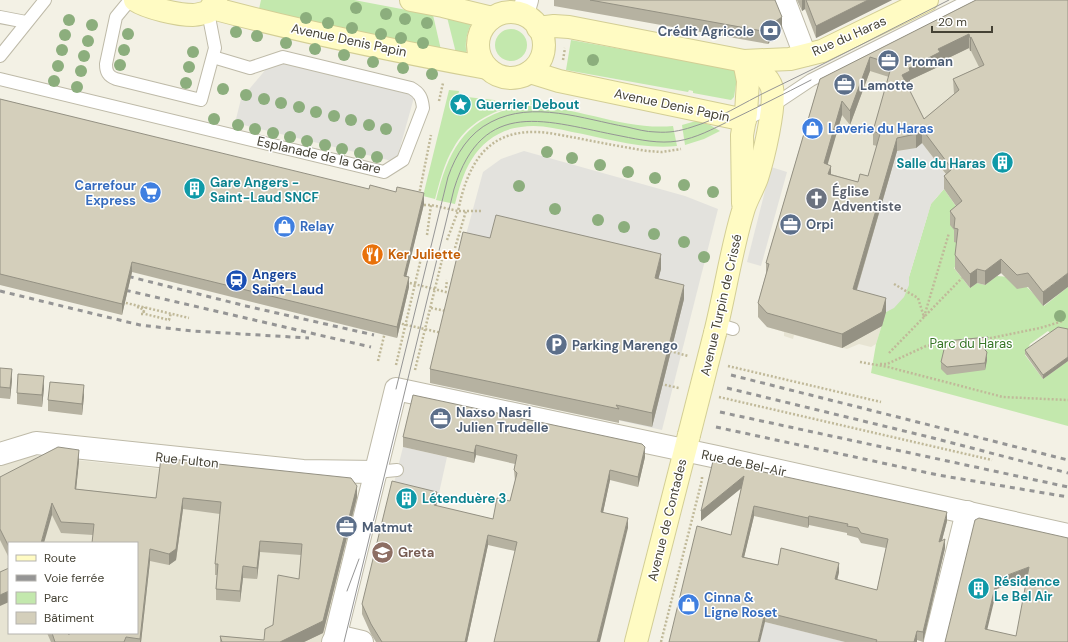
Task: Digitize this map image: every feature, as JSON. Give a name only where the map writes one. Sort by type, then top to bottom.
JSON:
[{"type":"street","points":[[135,0],[144,5],[169,12],[192,15],[212,7]]},
{"type":"street","points":[[411,0],[492,18]]},
{"type":"street","points":[[784,0],[805,55]]},
{"type":"street","name":"Rue du Haras","points":[[744,61],[790,59],[822,51],[927,0]]},
{"type":"street","name":"Avenue Denis Papin","points":[[212,7],[251,18],[441,60],[487,68]]},
{"type":"street","points":[[530,14],[542,38],[542,54],[537,64],[530,72],[519,77],[508,78],[487,68],[478,51],[478,38],[483,27],[492,18],[504,12],[530,14],[554,26],[569,27],[744,61]]},
{"type":"street","name":"Avenue Turpin de Crissé","points":[[698,394],[722,329],[726,279],[743,210],[757,179],[765,147],[772,106],[772,91],[769,80],[755,67],[744,61]]},
{"type":"street","name":"Avenue Turpin de Crissé","points":[[743,210],[742,135],[745,120],[748,81],[744,61]]},
{"type":"street","name":"Avenue Denis Papin","points":[[530,72],[559,81],[745,120]]},
{"type":"street","name":"Rue de Bel-Air","points":[[376,472],[396,389],[686,443],[967,512],[1068,535]]},
{"type":"street","name":"Avenue de Contades","points":[[636,642],[698,394]]},
{"type":"street","name":"Rue Fulton","points":[[0,454],[36,443],[302,471],[376,472]]},
{"type":"street","points":[[334,642],[376,472]]},
{"type":"street","points":[[936,642],[967,512]]},
{"type":"street","points":[[334,642],[345,638],[362,642]]},
{"type":"lane","points":[[0,56],[45,0]]},
{"type":"lane","points":[[130,0],[116,17],[106,64],[106,70],[109,76],[116,80],[201,100],[215,48],[212,7]]},
{"type":"lane","points":[[745,120],[772,106],[811,80],[970,0]]},
{"type":"lane","points":[[0,17],[26,22]]},
{"type":"lane","name":"Esplanade de la Gare","points":[[0,79],[384,172],[402,160],[424,108],[419,92],[410,88],[283,57],[250,68],[213,57]]},
{"type":"lane","points":[[376,472],[397,470]]},
{"type":"path","points":[[562,62],[565,47]]},
{"type":"path","points":[[438,106],[443,83]]},
{"type":"path","points":[[418,198],[433,129]]},
{"type":"path","points":[[447,240],[458,212],[467,177],[474,163],[490,145],[504,137],[520,132],[536,132],[557,134],[647,151],[662,152],[681,149]]},
{"type":"path","points":[[416,205],[431,205],[458,212],[483,211]]},
{"type":"path","points":[[427,235],[431,205]]},
{"type":"path","points":[[455,248],[466,212]]},
{"type":"path","points":[[924,317],[949,233]]},
{"type":"path","points":[[396,365],[422,254]]},
{"type":"path","points":[[415,370],[442,260]]},
{"type":"path","points":[[889,353],[962,278]]},
{"type":"path","points":[[399,280],[452,293]]},
{"type":"path","points":[[448,280],[446,286],[451,286]]},
{"type":"path","points":[[894,284],[918,298],[924,317]]},
{"type":"path","points":[[119,301],[189,318]]},
{"type":"path","points":[[137,307],[141,308],[145,314],[169,320],[171,313]]},
{"type":"path","points":[[141,314],[143,314],[145,307]]},
{"type":"path","points":[[431,308],[447,312]]},
{"type":"path","points":[[980,339],[990,339],[1064,321]]},
{"type":"path","points":[[396,322],[449,335]]},
{"type":"path","points":[[378,361],[385,331]]},
{"type":"path","points":[[949,343],[926,346],[887,364],[860,362],[888,367],[1003,397],[1068,400]]},
{"type":"path","points":[[665,350],[696,358]]},
{"type":"path","points":[[726,366],[881,402]]},
{"type":"path","points":[[658,383],[698,394],[992,460]]},
{"type":"shaded area","points":[[1003,0],[977,100],[886,312],[876,344],[871,347],[859,344],[847,349],[821,342],[821,340],[814,340],[794,335],[793,339],[784,336],[784,332],[767,327],[820,92]]},
{"type":"shaded area","points":[[281,60],[415,94],[396,162],[235,123],[241,99],[267,68]]},
{"type":"shaded area","points":[[922,143],[952,183],[944,189],[931,204],[909,277],[909,285],[904,297],[894,308],[886,312],[853,302],[897,151],[909,149]]},
{"type":"shaded area","points":[[524,151],[685,196],[718,209],[662,430],[431,379],[463,246],[483,172],[501,159]]},
{"type":"shaded area","points":[[771,167],[787,172],[761,266],[747,262]]},
{"type":"shaded area","points":[[441,386],[649,431],[648,437],[437,390]]},
{"type":"shaded area","points":[[403,447],[447,457],[437,502],[392,491]]},
{"type":"shaded area","points":[[0,452],[351,489],[358,499],[323,642],[0,642]]},
{"type":"shaded area","points":[[765,622],[846,642],[760,642]]},
{"type":"green space","points":[[261,0],[354,0],[433,15],[441,50],[259,9]]},
{"type":"green space","points":[[447,17],[472,21],[466,38],[467,55],[456,53]]},
{"type":"green space","points":[[511,29],[522,34],[527,45],[522,56],[511,61],[500,56],[495,45],[500,34]]},
{"type":"green space","points":[[571,40],[736,70],[738,72],[734,97],[731,100],[693,93],[693,91],[689,90],[688,92],[566,70]]},
{"type":"green space","points":[[449,90],[459,91],[458,96],[494,100],[498,103],[512,102],[515,105],[532,100],[538,105],[514,107],[490,114],[469,128],[454,147],[448,159],[435,199],[423,196]]},
{"type":"green space","points":[[523,106],[542,106],[561,109],[636,125],[673,126],[677,146],[664,147],[638,145],[546,127],[527,126],[514,128],[506,130],[493,137],[476,153],[464,175],[455,204],[436,200],[447,165],[454,150],[463,137],[474,126],[487,118],[503,111]]},
{"type":"green space","points":[[696,121],[710,125],[720,131],[704,139],[685,145],[682,125]]},
{"type":"green space","name":"Parc du Haras","points":[[944,189],[962,215],[959,243],[960,263],[954,268],[970,288],[977,283],[985,285],[997,276],[1005,277],[1018,281],[1024,285],[1044,306],[1068,287],[1068,333],[1053,335],[1048,331],[1030,344],[1025,355],[1043,379],[1068,361],[1068,426],[871,373],[876,344],[886,312],[895,306],[902,298],[907,288],[931,204]]},
{"type":"building","points":[[590,0],[775,0],[782,17],[776,21],[768,32]]},
{"type":"building","points":[[806,0],[868,0],[816,26]]},
{"type":"building","points":[[976,0],[1068,0],[1068,273],[1043,292],[1028,273],[1017,275],[1001,259],[985,271],[977,269],[970,274],[955,255],[958,229],[954,228],[955,218],[950,211],[962,201],[944,176],[952,169],[922,129],[916,134],[897,138],[853,289],[886,298],[882,312],[842,334],[767,313],[758,303],[769,264],[766,263],[820,79]],"holes":[[[969,34],[984,65],[953,79],[959,90],[924,119],[902,75],[910,71],[909,68],[940,52],[938,49]],[[870,57],[892,64],[873,131],[880,134],[868,176],[860,174],[858,182],[828,174],[831,166],[824,163],[842,101],[850,111]]]},
{"type":"building","points":[[0,99],[369,189],[370,185],[396,192],[397,187],[424,193],[404,276],[409,277],[397,327],[132,262],[122,304],[0,274]]},
{"type":"building","name":"Parking Marengo","points":[[496,215],[661,254],[655,278],[684,285],[652,413],[616,405],[619,409],[430,369],[463,232],[490,238]]},
{"type":"building","points":[[1058,327],[1068,329],[1068,357],[1043,375],[1025,350]]},
{"type":"building","points":[[988,337],[984,349],[987,352],[985,363],[947,367],[941,362],[946,341]]},
{"type":"building","points":[[0,368],[12,369],[10,388],[0,387]]},
{"type":"building","points":[[18,374],[44,376],[42,395],[17,393]]},
{"type":"building","points":[[50,382],[84,385],[82,404],[48,400]]},
{"type":"building","points":[[413,395],[642,444],[645,447],[638,477],[610,470],[601,512],[628,518],[597,642],[494,642],[517,542],[488,535],[465,642],[382,642],[371,624],[362,604],[392,481],[437,492],[434,505],[493,519],[497,498],[510,501],[517,473],[514,470],[517,455],[476,445],[474,453],[403,437]]},
{"type":"building","points":[[58,447],[79,450],[75,489],[156,498],[161,458],[351,478],[357,486],[323,621],[280,642],[222,642],[220,636],[264,640],[265,629],[273,625],[278,575],[299,579],[302,544],[260,541],[257,568],[243,566],[240,591],[216,589],[218,564],[215,564],[221,502],[183,498],[176,549],[169,554],[150,549],[140,639],[126,637],[124,642],[55,642],[52,634],[138,634],[138,542],[92,542],[94,524],[61,522],[52,503],[41,542],[8,542],[8,545],[0,529],[0,477]]},
{"type":"building","points":[[713,461],[947,512],[939,542],[945,539],[923,632],[917,631],[914,642],[876,642],[877,640],[765,612],[758,642],[669,642],[697,526],[731,535],[744,476],[701,511]],"holes":[[[754,506],[808,518],[809,516],[848,524],[847,526],[858,528],[861,533],[888,539],[877,590],[835,579],[839,563],[781,548],[778,565],[742,557]]]},
{"type":"building","points":[[979,518],[1068,538],[1068,642],[945,642],[975,520]],"holes":[[[1029,567],[1016,636],[985,629],[997,579]]]},
{"type":"building","points":[[8,568],[8,591],[0,595],[0,572]]},
{"type":"tram line","points":[[396,389],[448,177],[459,152],[470,138],[483,127],[491,122],[507,116],[524,112],[541,112],[576,116],[649,132],[683,130],[702,124],[721,115],[949,0]]},
{"type":"tram line","points":[[344,642],[454,189],[466,159],[482,139],[500,127],[521,122],[543,122],[568,125],[657,142],[678,141],[691,138],[711,130],[811,80]]},
{"type":"tram line","points":[[347,591],[359,559]]},
{"type":"railway","points":[[119,274],[246,306],[374,335]]},
{"type":"railway","points":[[116,288],[371,347]]},
{"type":"railway","points":[[0,291],[140,325],[192,331],[309,338]]},
{"type":"railway","points":[[731,375],[1068,460]]},
{"type":"railway","points":[[727,388],[929,437],[1068,473]]},
{"type":"railway","points":[[720,412],[1068,487]]},
{"type":"railway","points":[[716,427],[938,475],[1068,497]]},
{"type":"place","name":"Crédit Agricole","points":[[770,31]]},
{"type":"place","name":"Proman","points":[[889,61]]},
{"type":"place","name":"Lamotte","points":[[844,85]]},
{"type":"place","name":"Guerrier Debout","points":[[460,104]]},
{"type":"place","name":"Laverie du Haras","points":[[813,128]]},
{"type":"place","name":"Salle du Haras","points":[[1002,163]]},
{"type":"place","name":"Gare Angers - Saint-Laud SNCF","points":[[194,189]]},
{"type":"place","name":"Carrefour Express","points":[[151,192]]},
{"type":"place","name":"Église Adventiste","points":[[816,198]]},
{"type":"place","name":"Orpi","points":[[791,224]]},
{"type":"place","name":"Relay","points":[[284,226]]},
{"type":"place","name":"Ker Juliette","points":[[373,254]]},
{"type":"place","name":"Angers Saint-Laud","points":[[237,281]]},
{"type":"place","name":"Parking Marengo","points":[[556,345]]},
{"type":"place","name":"Naxso Nasri Julien Trudelle","points":[[440,419]]},
{"type":"place","name":"Létenduère 3","points":[[406,498]]},
{"type":"place","name":"Matmut","points":[[347,527]]},
{"type":"place","name":"Greta","points":[[383,552]]},
{"type":"place","name":"Résidence Le Bel Air","points":[[979,588]]},
{"type":"place","name":"Cinna & Ligne Roset","points":[[688,604]]}]
